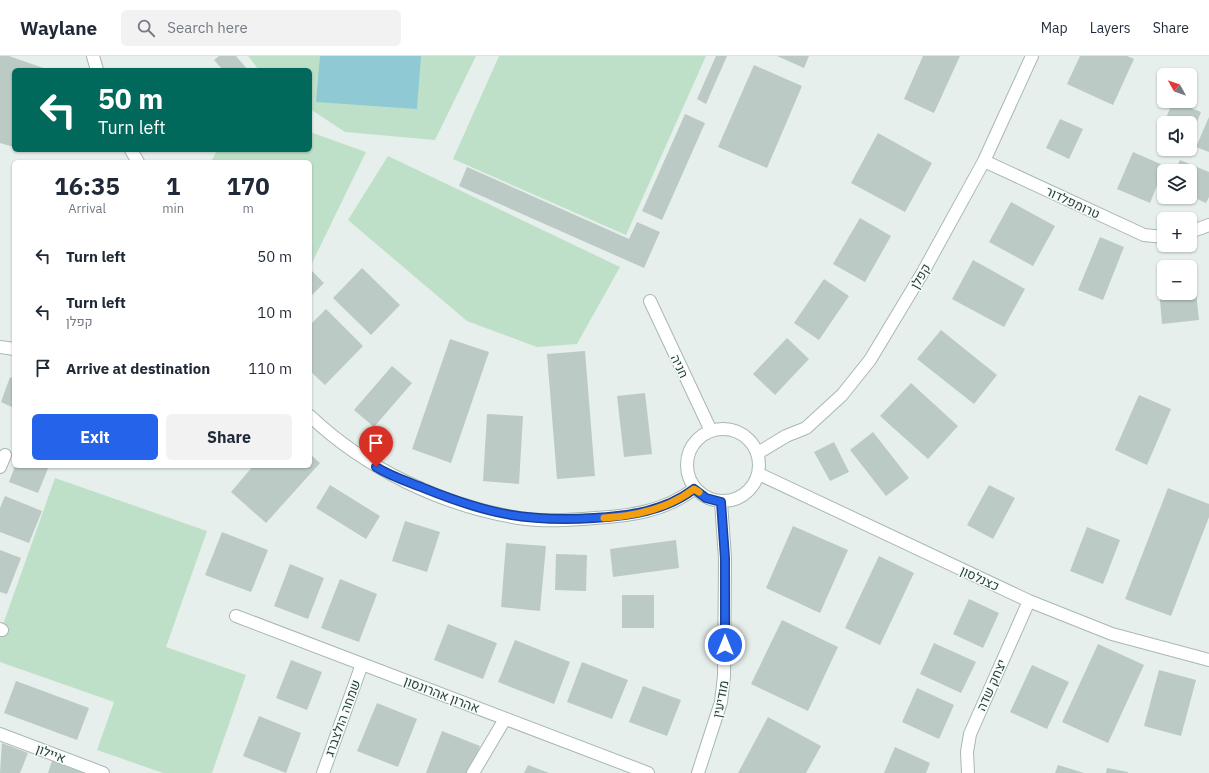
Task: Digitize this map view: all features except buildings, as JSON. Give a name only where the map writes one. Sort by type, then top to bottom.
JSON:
[{"type":"street","points":[[93,56],[96,68]]},
{"type":"street","name":"קפלן","points":[[758,453],[786,436],[806,428],[842,395],[861,373],[923,272],[984,161],[1032,56]]},
{"type":"street","name":"טרומפלדור","points":[[984,161],[1144,235],[1157,236]]},
{"type":"street","points":[[1197,229],[1209,224]]},
{"type":"street","name":"חניה","points":[[650,301],[711,431]]},
{"type":"street","points":[[0,347],[12,349]]},
{"type":"street","points":[[312,418],[328,434],[385,472],[469,506],[520,518],[569,520],[631,515],[675,502],[694,489]]},
{"type":"street","points":[[720,429],[739,432],[750,441],[758,453],[760,464],[759,474],[755,484],[745,494],[731,501],[721,502],[706,498],[694,489],[689,479],[686,467],[688,456],[693,445],[701,437],[711,431],[720,429]]},
{"type":"street","points":[[0,467],[4,455]]},
{"type":"street","name":"כצנלסון","points":[[759,474],[1029,601],[1112,634],[1209,660]]},
{"type":"street","name":"מודיעין","points":[[698,773],[721,702],[724,676],[725,558],[721,502]]},
{"type":"street","name":"יצחק שדה","points":[[968,773],[967,752],[970,734],[1029,601]]},
{"type":"street","name":"אהרון אהרונסון","points":[[236,616],[648,773]]},
{"type":"street","name":"שמחה הולצברג","points":[[323,773],[362,664]]},
{"type":"street","points":[[473,773],[505,719]]},
{"type":"street","name":"איילון","points":[[0,734],[102,773]]},
{"type":"green space","points":[[248,56],[476,56],[435,140],[345,132],[312,110],[312,68],[257,68]]},
{"type":"green space","points":[[499,56],[706,56],[626,235],[453,159]]},
{"type":"green space","points":[[312,133],[366,152],[312,263],[312,160],[212,160],[216,152],[312,152]]},
{"type":"green space","points":[[388,156],[620,267],[577,344],[537,347],[467,321],[348,220]]},
{"type":"green space","points":[[55,478],[207,531],[166,647],[246,675],[212,773],[163,773],[97,750],[114,702],[0,662],[0,633]]},
{"type":"water","points":[[320,56],[421,56],[417,109],[316,102]]},
{"type":"slow traffic","points":[[604,518],[631,515],[663,507],[682,498],[694,489],[699,492]]},
{"type":"route","points":[[376,467],[448,499],[469,506],[520,518],[569,520],[631,515],[663,507],[682,498],[694,489],[706,498],[721,502],[725,558],[725,645]]}]
